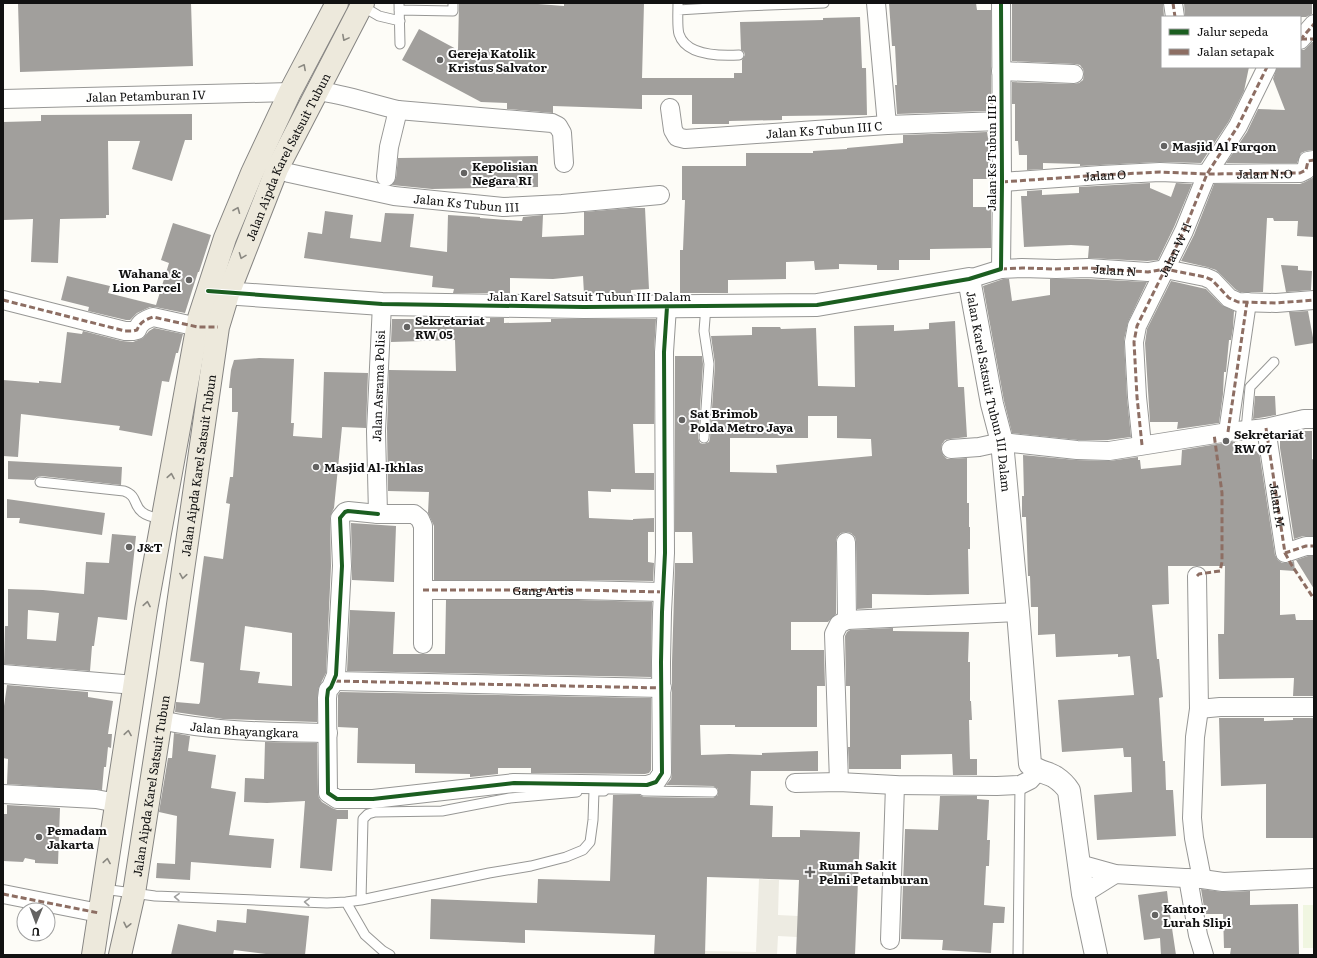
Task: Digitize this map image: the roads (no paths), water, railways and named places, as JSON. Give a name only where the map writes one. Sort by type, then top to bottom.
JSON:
[{"type":"main road","name":"Jalan Aipda Karel Satsuit Tubun","points":[[93,955],[146,610],[163,519],[208,327],[218,292],[226,238],[252,173],[290,92],[337,3]]},
{"type":"main road","name":"Jalan Aipda Karel Satsuit Tubun","points":[[218,292],[277,169],[361,4]]},
{"type":"main road","name":"Jalan Aipda Karel Satsuit Tubun","points":[[120,955],[134,893],[185,565],[208,327]]},
{"type":"street","points":[[876,3],[887,125]]},
{"type":"street","name":"Jalan Ks Tubun III B","points":[[1001,3],[1001,269]]},
{"type":"street","points":[[1173,3],[1175,16]]},
{"type":"street","points":[[1305,40],[1314,24]]},
{"type":"street","name":"Jalan W II","points":[[1142,445],[1137,397],[1134,342],[1137,326],[1184,231],[1207,174],[1238,126],[1267,68]]},
{"type":"street","points":[[1001,71],[1074,74]]},
{"type":"street","points":[[318,91],[330,92],[376,106],[398,110],[552,122],[558,126],[562,133],[564,163]]},
{"type":"street","name":"Jalan Petamburan IV","points":[[3,99],[290,92]]},
{"type":"street","name":"Jalan Ks Tubun III C","points":[[670,108],[673,130],[677,137],[685,139],[887,125],[1001,121]]},
{"type":"street","points":[[386,177],[389,147],[398,110]]},
{"type":"street","name":"Jalan N:O","points":[[1207,174],[1300,173],[1306,170],[1308,161],[1314,160]]},
{"type":"street","name":"Jalan Ks Tubun III","points":[[277,169],[394,196],[503,207],[562,204],[660,195]]},
{"type":"street","name":"Jalan O","points":[[1002,182],[1130,173],[1160,172],[1207,174]]},
{"type":"street","name":"Jalan N","points":[[1001,269],[1088,268],[1148,272],[1165,270],[1205,277],[1212,280],[1229,298],[1238,302],[1276,303],[1314,300]]},
{"type":"street","points":[[968,279],[1001,269]]},
{"type":"street","name":"Jalan Karel Satsuit Tubun III Dalam","points":[[218,292],[382,304],[584,307],[816,305],[968,279],[992,404],[1002,442],[1018,612],[1030,764],[1032,768],[1038,771]]},
{"type":"street","points":[[3,300],[125,331],[137,330],[139,325],[146,319],[153,317],[208,327]]},
{"type":"street","points":[[1228,432],[1247,302]]},
{"type":"street","name":"Jalan Asrama Polisi","points":[[378,514],[376,431],[382,304]]},
{"type":"street","points":[[422,644],[423,526],[420,519],[414,514],[345,512],[340,518],[342,566],[334,681],[332,687],[328,690],[328,793],[337,799],[373,799],[514,783],[647,785],[656,782],[662,773],[661,662],[665,553],[664,352],[667,306]]},
{"type":"street","points":[[951,449],[979,447],[1002,442],[1077,450],[1109,450],[1228,432],[1266,428],[1299,420],[1314,419]]},
{"type":"street","name":"Jalan M","points":[[1266,428],[1285,553],[1306,546],[1314,546]]},
{"type":"street","points":[[846,542],[847,620]]},
{"type":"street","points":[[1198,576],[1199,709],[1195,737],[1192,818],[1198,935],[1204,955]]},
{"type":"street","name":"Gang Artis","points":[[423,590],[663,592]]},
{"type":"street","points":[[839,782],[834,634],[839,624],[847,620],[1018,612]]},
{"type":"street","points":[[3,674],[135,685]]},
{"type":"street","points":[[334,681],[662,688]]},
{"type":"street","points":[[1199,709],[1220,707],[1314,707]]},
{"type":"street","name":"Jalan Bhayangkara","points":[[160,720],[214,728],[328,733]]},
{"type":"street","points":[[795,783],[839,782],[895,785],[997,786],[1020,785],[1030,780],[1038,771],[1055,777],[1066,786],[1069,791],[1083,894],[1096,955]]},
{"type":"street","points":[[890,940],[895,785]]},
{"type":"street","points":[[3,794],[96,799],[117,803]]},
{"type":"street","points":[[1079,864],[1115,874],[1195,878],[1223,882],[1314,878]]},
{"type":"street","points":[[1083,894],[1115,874]]},
{"type":"street","points":[[3,894],[99,913]]},
{"type":"lane","points":[[400,44],[399,7],[453,11],[453,3]]},
{"type":"lane","points":[[740,55],[722,56],[691,49],[683,41],[679,34],[678,7],[824,3]]},
{"type":"lane","points":[[361,4],[378,16],[400,21]]},
{"type":"lane","points":[[704,438],[709,364],[704,331],[706,306]]},
{"type":"lane","points":[[1246,430],[1250,387],[1274,362]]},
{"type":"lane","points":[[40,482],[124,491],[130,493],[134,497],[141,512],[153,518],[163,519]]},
{"type":"lane","points":[[1018,955],[1020,785]]},
{"type":"lane","points":[[103,889],[155,896],[327,903],[361,900],[489,873],[531,866],[566,857],[583,850],[590,842],[593,820],[594,791]]},
{"type":"lane","points":[[361,900],[363,819],[368,814],[375,812],[442,811],[510,798],[594,791],[713,792]]},
{"type":"lane","points":[[346,902],[365,935],[383,951],[390,955]]},
{"type":"place","name":"Gereja Katolik Kristus Salvator","points":[[440,60]]},
{"type":"place","name":"Masjid Al Furqon","points":[[1164,146]]},
{"type":"place","name":"Kepolisian Negara RI","points":[[464,173]]},
{"type":"place","name":"Wahana & Lion Parcel","points":[[189,280]]},
{"type":"place","name":"Sekretariat RW 05","points":[[407,327]]},
{"type":"place","name":"Sat Brimob Polda Metro Jaya","points":[[682,420]]},
{"type":"place","name":"Sekretariat RW 07","points":[[1226,441]]},
{"type":"place","name":"Masjid Al-Ikhlas","points":[[316,467]]},
{"type":"place","name":"J&T","points":[[129,547]]},
{"type":"place","name":"Pemadam Jakarta","points":[[39,837]]},
{"type":"place","name":"Rumah Sakit Pelni Petamburan","points":[[810,872]]},
{"type":"place","name":"Kantor Lurah Slipi","points":[[1155,915]]}]
